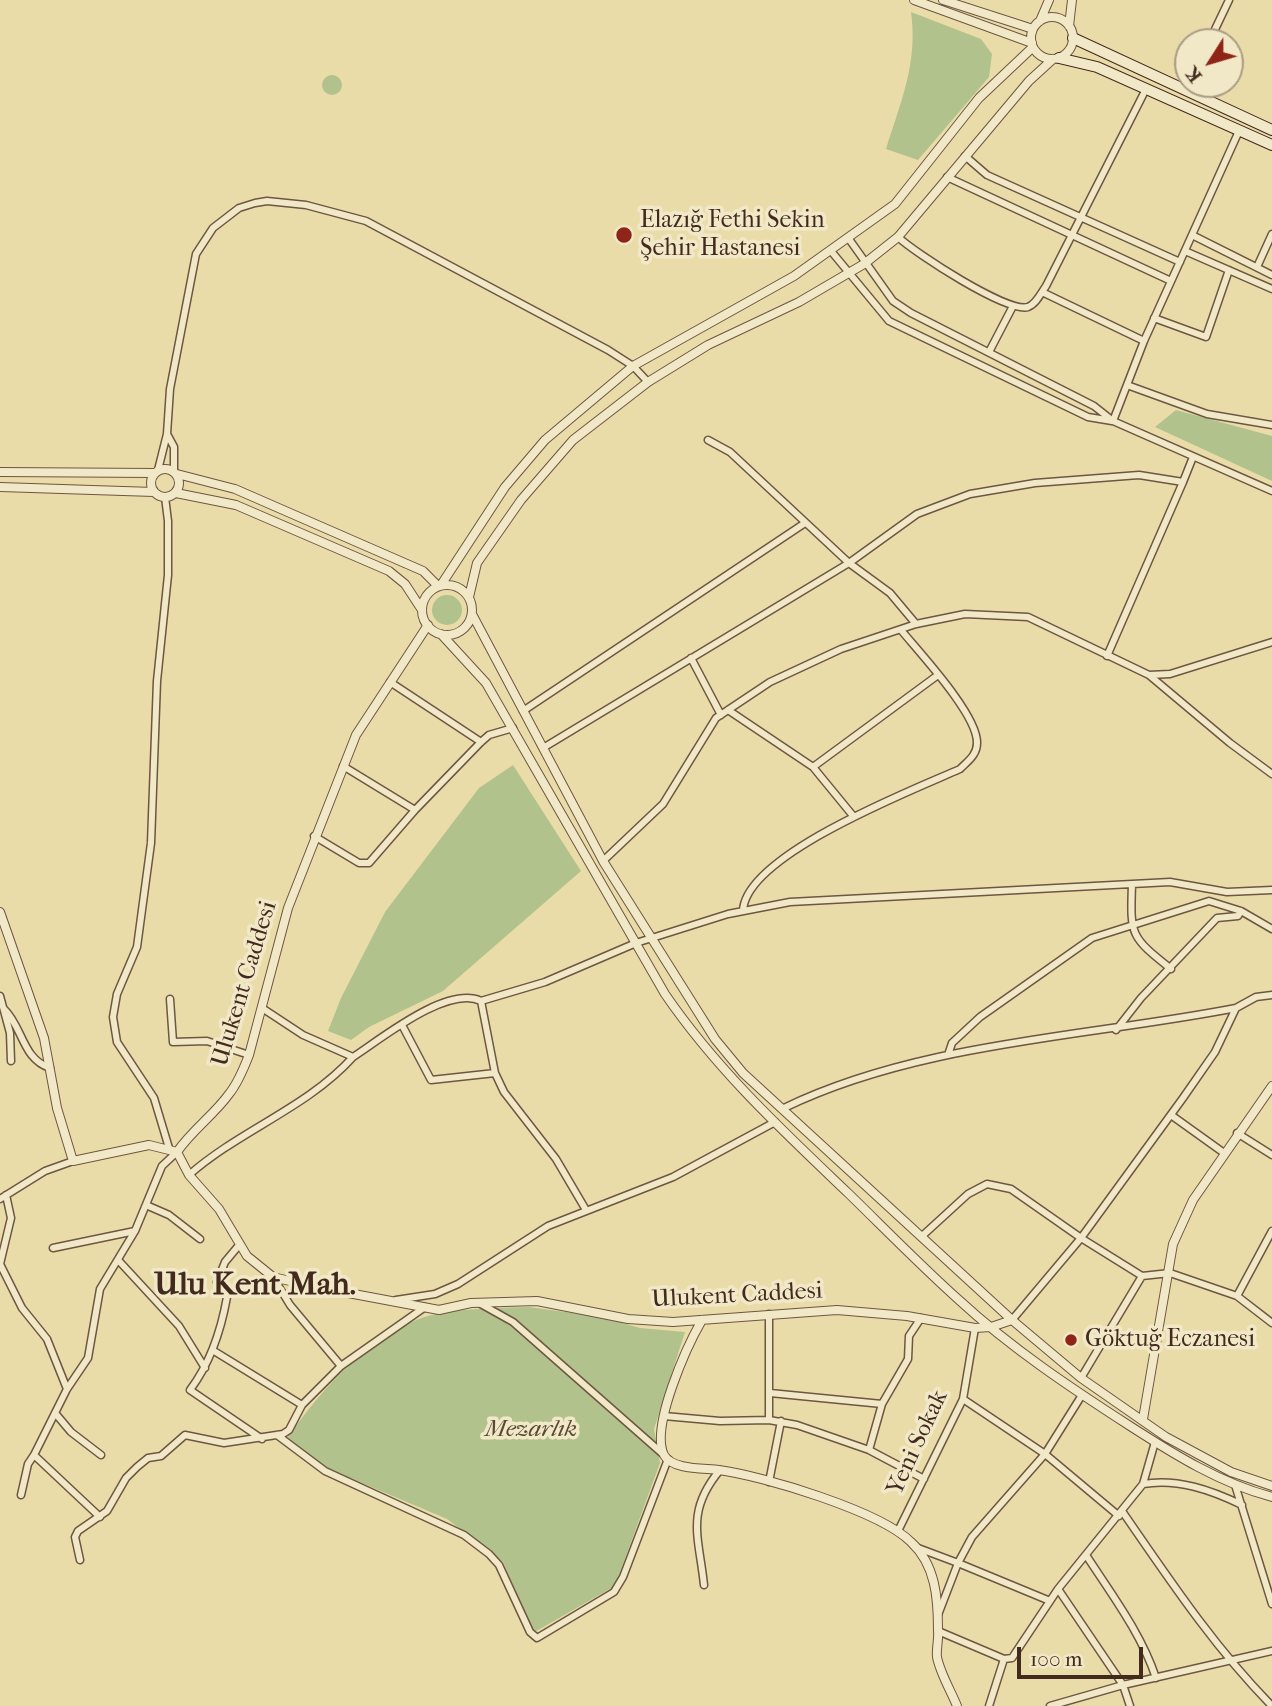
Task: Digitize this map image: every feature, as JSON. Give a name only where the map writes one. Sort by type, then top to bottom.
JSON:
[{"type":"main road","points":[[1073,38],[1174,82]]},
{"type":"main road","points":[[1056,58],[1097,67],[1272,145]]},
{"type":"main road","points":[[1207,98],[1272,130]]},
{"type":"street","points":[[914,0],[1032,45],[1041,56],[1056,58]]},
{"type":"street","points":[[943,0],[964,4],[1033,29]]},
{"type":"street","points":[[440,586],[505,487],[545,440],[633,366],[718,315],[794,276],[849,240],[895,204],[979,98],[1032,45],[1033,29],[1040,21],[1049,0]]},
{"type":"street","points":[[1072,0],[1069,26],[1073,38],[1069,50],[1029,81],[898,237],[864,264],[799,302],[708,345],[648,382],[573,440],[521,499],[477,563],[469,597],[472,614],[603,861],[650,940],[715,1039],[743,1073],[1012,1320],[1081,1378],[1166,1437],[1231,1472],[1272,1486]]},
{"type":"street","points":[[1216,28],[1229,0]]},
{"type":"street","points":[[1040,21],[1058,19],[1069,26]]},
{"type":"street","points":[[898,237],[911,249],[957,278],[1013,306],[1026,308],[1042,292],[1146,89]]},
{"type":"street","points":[[1114,421],[1144,341],[1239,131]]},
{"type":"street","points":[[965,156],[987,175],[1180,262]]},
{"type":"street","points":[[947,177],[1171,281]]},
{"type":"street","points":[[154,492],[151,484],[167,435],[170,389],[196,254],[213,228],[227,216],[239,208],[267,201],[306,205],[376,225],[633,366],[648,382]]},
{"type":"street","points":[[1257,267],[1272,233]]},
{"type":"street","points":[[1192,235],[1272,275]]},
{"type":"street","points":[[849,240],[864,264],[893,300],[902,307],[1094,406],[1114,421],[1272,491]]},
{"type":"street","points":[[831,251],[847,274],[889,321],[1088,417],[1114,421]]},
{"type":"street","points":[[1185,251],[1272,289]]},
{"type":"street","points":[[1154,318],[1206,337],[1229,270]]},
{"type":"street","points":[[1042,292],[1144,341]]},
{"type":"street","points":[[989,352],[1013,306]]},
{"type":"street","points":[[1127,385],[1208,414],[1272,425]]},
{"type":"street","points":[[167,435],[174,447],[175,472],[180,481],[176,493]]},
{"type":"street","points":[[708,440],[730,452],[849,563],[890,593],[916,624]]},
{"type":"street","points":[[1107,656],[1194,457]]},
{"type":"street","points":[[0,472],[175,472],[217,483],[292,512],[423,571],[440,586]]},
{"type":"street","points":[[543,748],[849,563],[917,514],[970,494],[1035,483],[1139,475],[1183,482]]},
{"type":"street","points":[[0,486],[154,492],[165,497],[176,493],[236,505],[389,571],[405,584],[422,610],[428,625],[441,634],[486,683],[636,943],[697,1041],[736,1086],[960,1301],[991,1327],[1082,1395],[1155,1442],[1236,1488],[1272,1497]]},
{"type":"street","points":[[165,497],[168,575],[157,681],[151,843],[137,947],[117,994],[113,1017],[117,1042],[154,1098],[173,1150]]},
{"type":"street","points":[[523,710],[805,523]]},
{"type":"street","points":[[422,610],[427,594],[440,586],[457,586],[469,597]]},
{"type":"street","points":[[441,634],[458,633],[465,628],[472,614]]},
{"type":"street","points":[[603,861],[663,804],[721,715],[728,710],[770,682],[841,649],[916,624],[965,614],[1028,617],[1149,675],[1230,743],[1272,774]]},
{"type":"street","name":"Ulukent Caddesi","points":[[428,625],[356,735],[343,766],[288,908],[249,1055],[229,1095],[173,1150],[219,1209],[247,1256],[272,1277],[439,1310],[478,1303],[537,1301],[628,1319],[673,1322],[837,1310],[921,1318],[975,1328],[991,1327],[1012,1320]]},
{"type":"street","points":[[743,911],[747,894],[797,847],[854,817],[960,769],[975,753],[977,741],[973,725],[938,675],[901,630]]},
{"type":"street","points":[[1149,675],[1170,674],[1272,642]]},
{"type":"street","points":[[691,658],[721,715]]},
{"type":"street","points":[[813,767],[938,675]]},
{"type":"street","points":[[390,682],[481,742]]},
{"type":"street","points":[[728,710],[813,767],[854,817]]},
{"type":"street","points":[[314,836],[359,863],[369,863],[415,810],[481,742],[489,735],[513,728]]},
{"type":"street","points":[[1264,768],[1272,765]]},
{"type":"street","points":[[343,766],[415,810]]},
{"type":"street","points":[[190,1175],[211,1156],[265,1126],[338,1073],[353,1058],[402,1025],[450,1001],[472,997],[481,1001],[545,982],[636,943],[743,911],[790,902],[1170,881],[1227,892],[1272,890]]},
{"type":"street","points":[[1132,885],[1131,924],[1138,942],[1171,969]]},
{"type":"street","points":[[948,1055],[951,1043],[980,1017],[1092,938],[1209,901],[1241,911],[1272,929]]},
{"type":"street","points":[[1116,1030],[1134,1005],[1217,918],[1238,916],[1241,911]]},
{"type":"street","points":[[0,912],[44,1038],[57,1108],[73,1161]]},
{"type":"street","points":[[784,1108],[830,1086],[948,1055],[1116,1030],[1236,1008],[1256,997],[1272,995]]},
{"type":"street","points":[[0,996],[11,1060]]},
{"type":"street","points":[[170,999],[173,1042],[208,1041],[249,1055]]},
{"type":"street","points":[[481,1001],[495,1073],[504,1092],[556,1159],[586,1210]]},
{"type":"street","points":[[262,1008],[303,1035],[353,1058]]},
{"type":"street","points":[[1012,1320],[1081,1238],[1171,1115],[1215,1052],[1236,1008]]},
{"type":"street","points":[[4,1009],[15,1021],[29,1054],[50,1068]]},
{"type":"street","points":[[402,1025],[431,1080],[495,1073]]},
{"type":"street","points":[[1143,1419],[1173,1244],[1193,1200],[1272,1086]]},
{"type":"street","points":[[1171,1115],[1224,1153]]},
{"type":"street","points":[[389,1301],[435,1294],[458,1284],[548,1226],[673,1177],[775,1122]]},
{"type":"street","points":[[1237,1133],[1272,1155]]},
{"type":"street","points":[[67,1389],[47,1339],[22,1308],[0,1264],[11,1218],[3,1197],[45,1171],[73,1161],[149,1145],[173,1150]]},
{"type":"street","points":[[22,1494],[28,1464],[67,1389],[88,1358],[100,1289],[135,1231],[162,1166],[173,1150]]},
{"type":"street","points":[[921,1237],[968,1194],[987,1184],[1011,1189],[1142,1276],[1170,1273],[1237,1297],[1272,1323]]},
{"type":"street","points":[[146,1205],[169,1215],[200,1238]]},
{"type":"street","points":[[53,1248],[135,1231]]},
{"type":"street","points":[[1237,1297],[1272,1231]]},
{"type":"street","points":[[240,1244],[219,1273],[217,1282],[227,1297],[214,1351],[190,1391],[262,1439]]},
{"type":"street","points":[[119,1261],[179,1326],[205,1368]]},
{"type":"street","points":[[1081,1378],[1142,1276]]},
{"type":"street","points":[[272,1277],[290,1305],[341,1366]]},
{"type":"street","points":[[478,1303],[513,1322],[671,1463],[769,1482],[851,1510],[898,1531],[916,1547],[932,1574],[937,1591],[937,1657],[957,1706]]},
{"type":"street","points":[[80,1560],[75,1537],[78,1531],[100,1517],[137,1467],[148,1458],[161,1456],[185,1435],[224,1443],[262,1439],[289,1430],[302,1405],[341,1366],[425,1307]]},
{"type":"street","points":[[769,1314],[769,1420]]},
{"type":"street","points":[[869,1450],[882,1404],[908,1359],[909,1336],[921,1318]]},
{"type":"street","points":[[278,1435],[325,1471],[464,1535],[489,1554],[499,1565],[530,1632],[537,1638],[614,1592],[623,1577],[666,1457],[664,1416],[684,1351],[702,1320]]},
{"type":"street","name":"Yeni Sokak","points":[[898,1531],[963,1399],[975,1328]]},
{"type":"street","points":[[214,1351],[302,1405]]},
{"type":"street","points":[[770,1394],[882,1404]]},
{"type":"street","points":[[937,1616],[958,1563],[972,1537],[1045,1454],[1082,1395]]},
{"type":"street","points":[[963,1399],[1045,1454],[1120,1514],[1232,1663],[1272,1706]]},
{"type":"street","points":[[55,1413],[71,1432],[101,1455]]},
{"type":"street","points":[[664,1416],[720,1421],[781,1421],[869,1450],[924,1479]]},
{"type":"street","points":[[769,1482],[781,1421]]},
{"type":"street","points":[[938,1631],[1004,1659],[1013,1658],[1058,1589],[1143,1483],[1155,1442]]},
{"type":"street","points":[[34,1455],[100,1517]]},
{"type":"street","points":[[704,1584],[695,1532],[697,1514],[699,1501],[720,1471]]},
{"type":"street","points":[[1143,1483],[1161,1481],[1200,1489],[1241,1505]]},
{"type":"street","points":[[1236,1488],[1272,1604]]},
{"type":"street","points":[[916,1547],[1050,1601]]},
{"type":"street","points":[[1086,1555],[1133,1627],[1148,1654],[1156,1678]]},
{"type":"street","points":[[1058,1589],[1123,1685],[1130,1706]]},
{"type":"street","points":[[1050,1706],[1123,1685],[1232,1663],[1272,1651]]},
{"type":"street","points":[[989,1706],[1004,1659]]},
{"type":"green space","points":[[911,12],[981,39],[992,54],[989,77],[918,160],[886,149],[910,65],[913,31]]},
{"type":"green space","points":[[328,75],[336,75],[342,85],[336,95],[328,95],[322,89],[322,81]]},
{"type":"green space","points":[[1176,410],[1272,436],[1272,481],[1155,427]]},
{"type":"green space","points":[[447,595],[453,596],[461,604],[461,616],[453,624],[447,625],[441,624],[433,616],[432,610],[433,604],[441,596]]},
{"type":"green space","points":[[513,765],[581,871],[443,991],[369,1027],[351,1040],[328,1031],[341,998],[385,912],[479,788]]},
{"type":"green space","name":"Mezarlık","points":[[529,1307],[602,1317],[640,1328],[685,1332],[654,1429],[660,1463],[615,1586],[533,1633],[503,1562],[447,1519],[324,1467],[286,1440],[312,1405],[343,1371],[377,1342],[396,1330],[416,1320],[442,1313]]},
{"type":"place","name":"Elazığ Fethi Sekin Şehir Hastanesi","points":[[624,235]]},
{"type":"place","name":"Göktuğ Eczanesi","points":[[1071,1340]]},
{"type":"district","name":"Ulu Kent Mah.","points":[[255,1286]]}]
